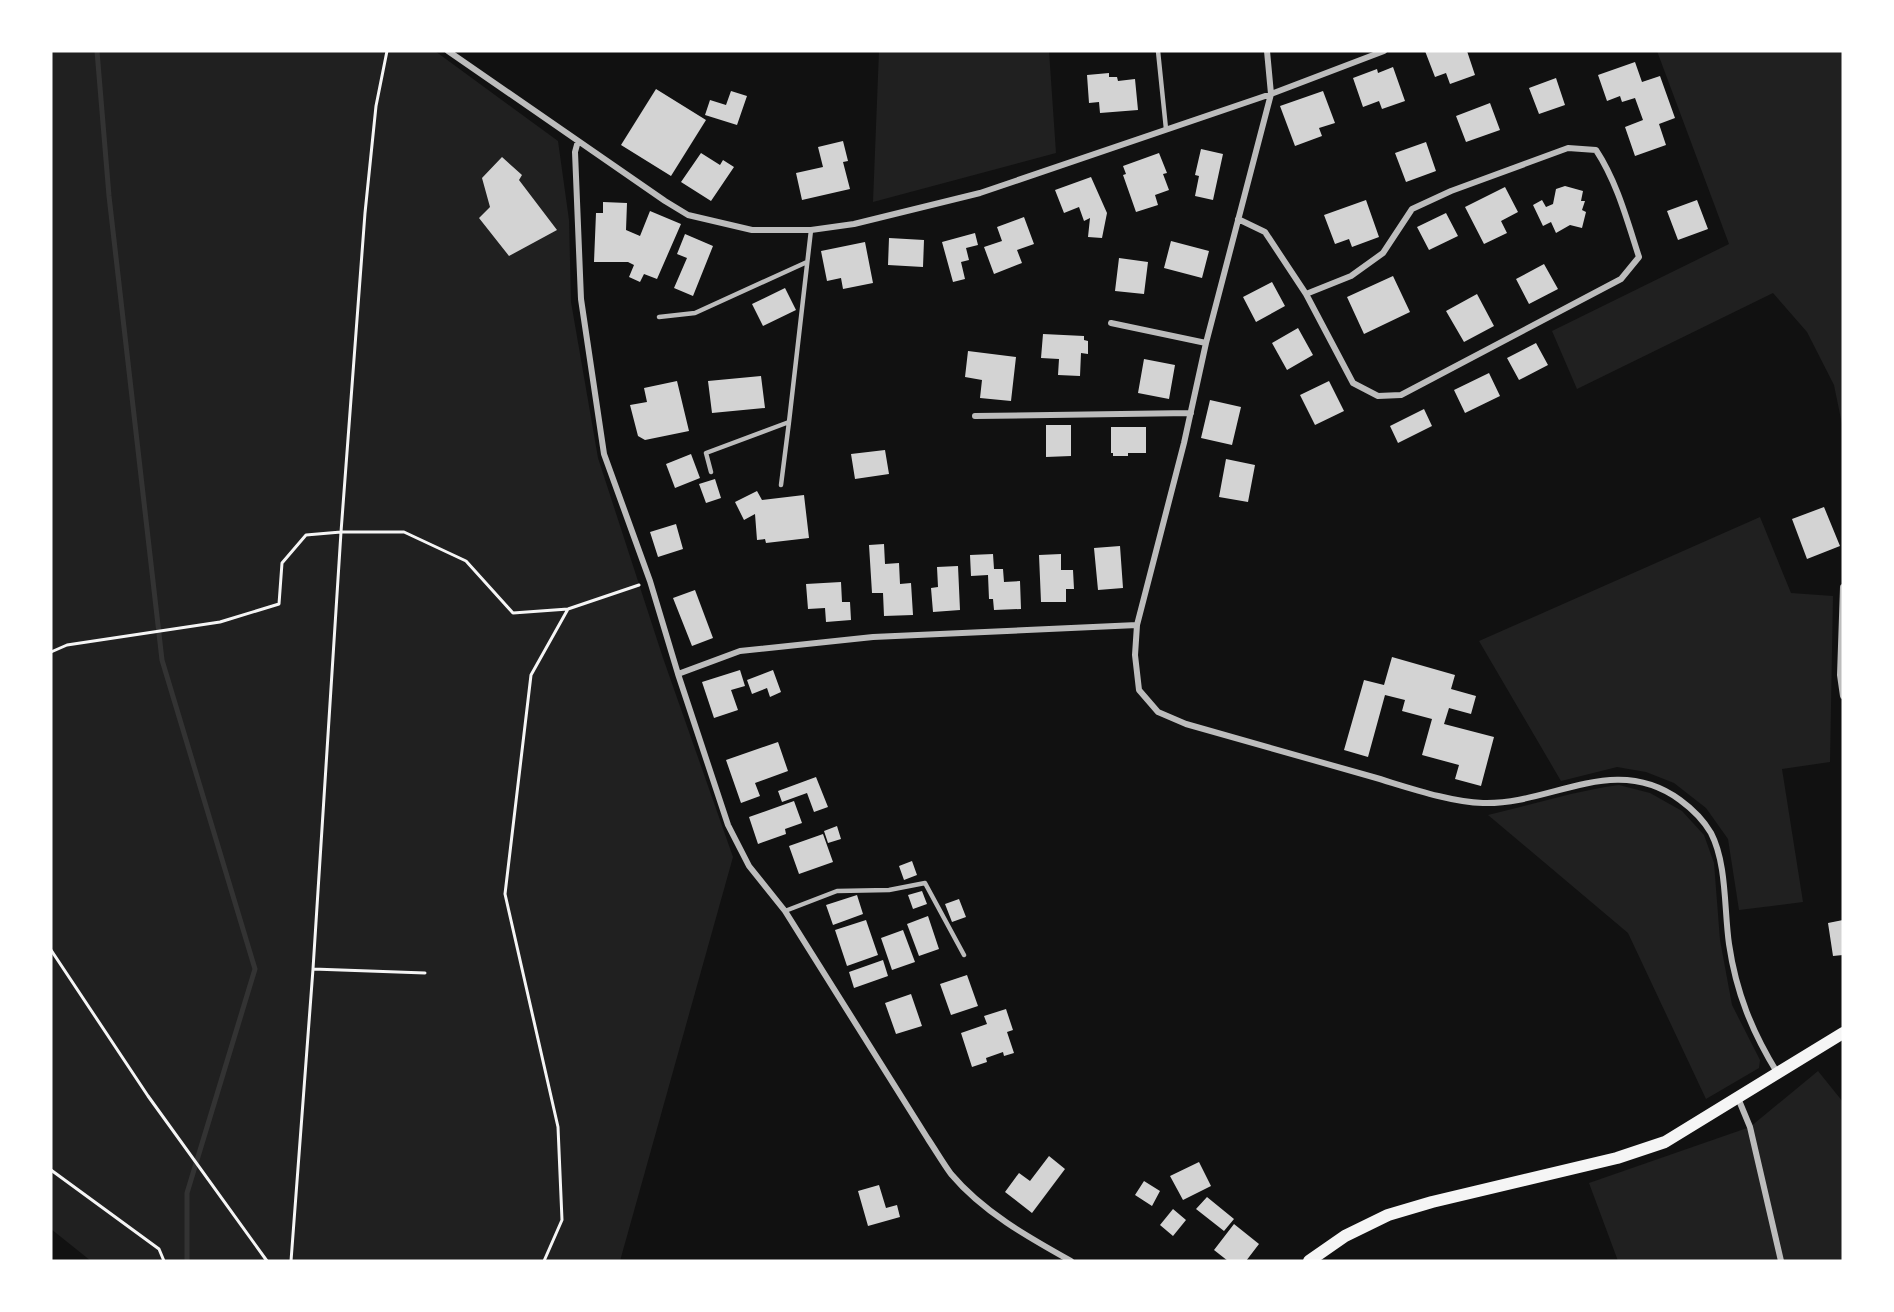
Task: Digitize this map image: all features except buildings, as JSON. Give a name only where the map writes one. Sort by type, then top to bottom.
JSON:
[{"type":"main road","points":[[1309,1261],[1345,1236],[1388,1215],[1432,1202],[1617,1158],[1665,1142],[1843,1033]]},
{"type":"street","points":[[448,51],[688,215],[752,230],[811,230],[854,224],[980,193],[1271,94],[1384,51]]},
{"type":"street","points":[[1267,51],[1271,94],[1206,344],[1191,413],[1137,626],[1135,655],[1139,690],[1158,712],[1186,724],[1436,795],[1483,803],[1527,800],[1586,782],[1619,779],[1651,785],[1670,793],[1688,806],[1710,832],[1720,859],[1729,944],[1738,990],[1754,1032],[1778,1074]]},
{"type":"street","points":[[578,141],[575,152],[581,299],[604,454],[650,582],[678,674],[729,825],[749,866],[785,911],[952,1174],[982,1204],[1018,1231],[1071,1261]]},
{"type":"street","points":[[1238,219],[1265,232],[1306,294],[1353,383],[1378,396],[1401,395],[1622,279],[1639,257],[1626,216],[1605,165],[1596,150],[1568,148],[1451,191],[1412,209],[1383,253],[1351,276],[1306,294]]},
{"type":"street","points":[[1112,322],[1206,344]]},
{"type":"street","points":[[975,416],[1191,413]]},
{"type":"street","points":[[1843,587],[1840,675],[1843,696]]},
{"type":"street","points":[[678,674],[740,651],[873,637],[1137,626]]},
{"type":"street","points":[[1738,1098],[1750,1127],[1780,1261]]},
{"type":"lane","points":[[1158,51],[1166,129]]},
{"type":"lane","points":[[781,485],[811,230]]},
{"type":"lane","points":[[659,317],[695,313],[807,262]]},
{"type":"lane","points":[[711,472],[706,453],[789,422]]},
{"type":"lane","points":[[785,911],[837,891],[889,890],[925,884],[964,955]]},
{"type":"path","points":[[291,1261],[368,189],[376,106],[387,51]]},
{"type":"path","points":[[51,652],[67,645],[220,622],[279,604],[282,563],[306,535],[342,532],[405,532],[466,561],[513,613],[568,609],[650,582]]},
{"type":"path","points":[[544,1261],[562,1220],[558,1127],[505,894],[531,675],[568,609]]},
{"type":"path","points":[[51,950],[148,1096],[267,1261]]},
{"type":"path","points":[[313,969],[425,973]]},
{"type":"path","points":[[51,1170],[159,1250],[164,1261]]},
{"type":"shaded area","points":[[51,51],[435,51],[558,141],[569,220],[571,302],[598,458],[663,658],[733,857],[620,1261],[91,1261],[51,1229]]},
{"type":"shaded area","points":[[879,51],[1049,51],[1056,153],[873,202]]},
{"type":"shaded area","points":[[1657,51],[1843,51],[1843,429],[1834,385],[1807,332],[1773,293],[1577,389],[1552,331],[1729,244]]},
{"type":"shaded area","points":[[1760,517],[1791,593],[1833,596],[1830,762],[1782,769],[1803,902],[1739,910],[1728,839],[1706,808],[1674,783],[1646,772],[1617,767],[1561,781],[1479,641]]},
{"type":"shaded area","points":[[1619,785],[1650,793],[1682,811],[1704,835],[1714,863],[1720,940],[1732,1005],[1760,1060],[1759,1068],[1706,1099],[1628,933],[1488,815],[1569,794]]},
{"type":"shaded area","points":[[1818,1071],[1843,1102],[1843,1261],[1618,1261],[1589,1183],[1750,1127]]},
{"type":"waterway","points":[[97,51],[109,196],[162,660],[255,969],[187,1193],[187,1261]]}]
